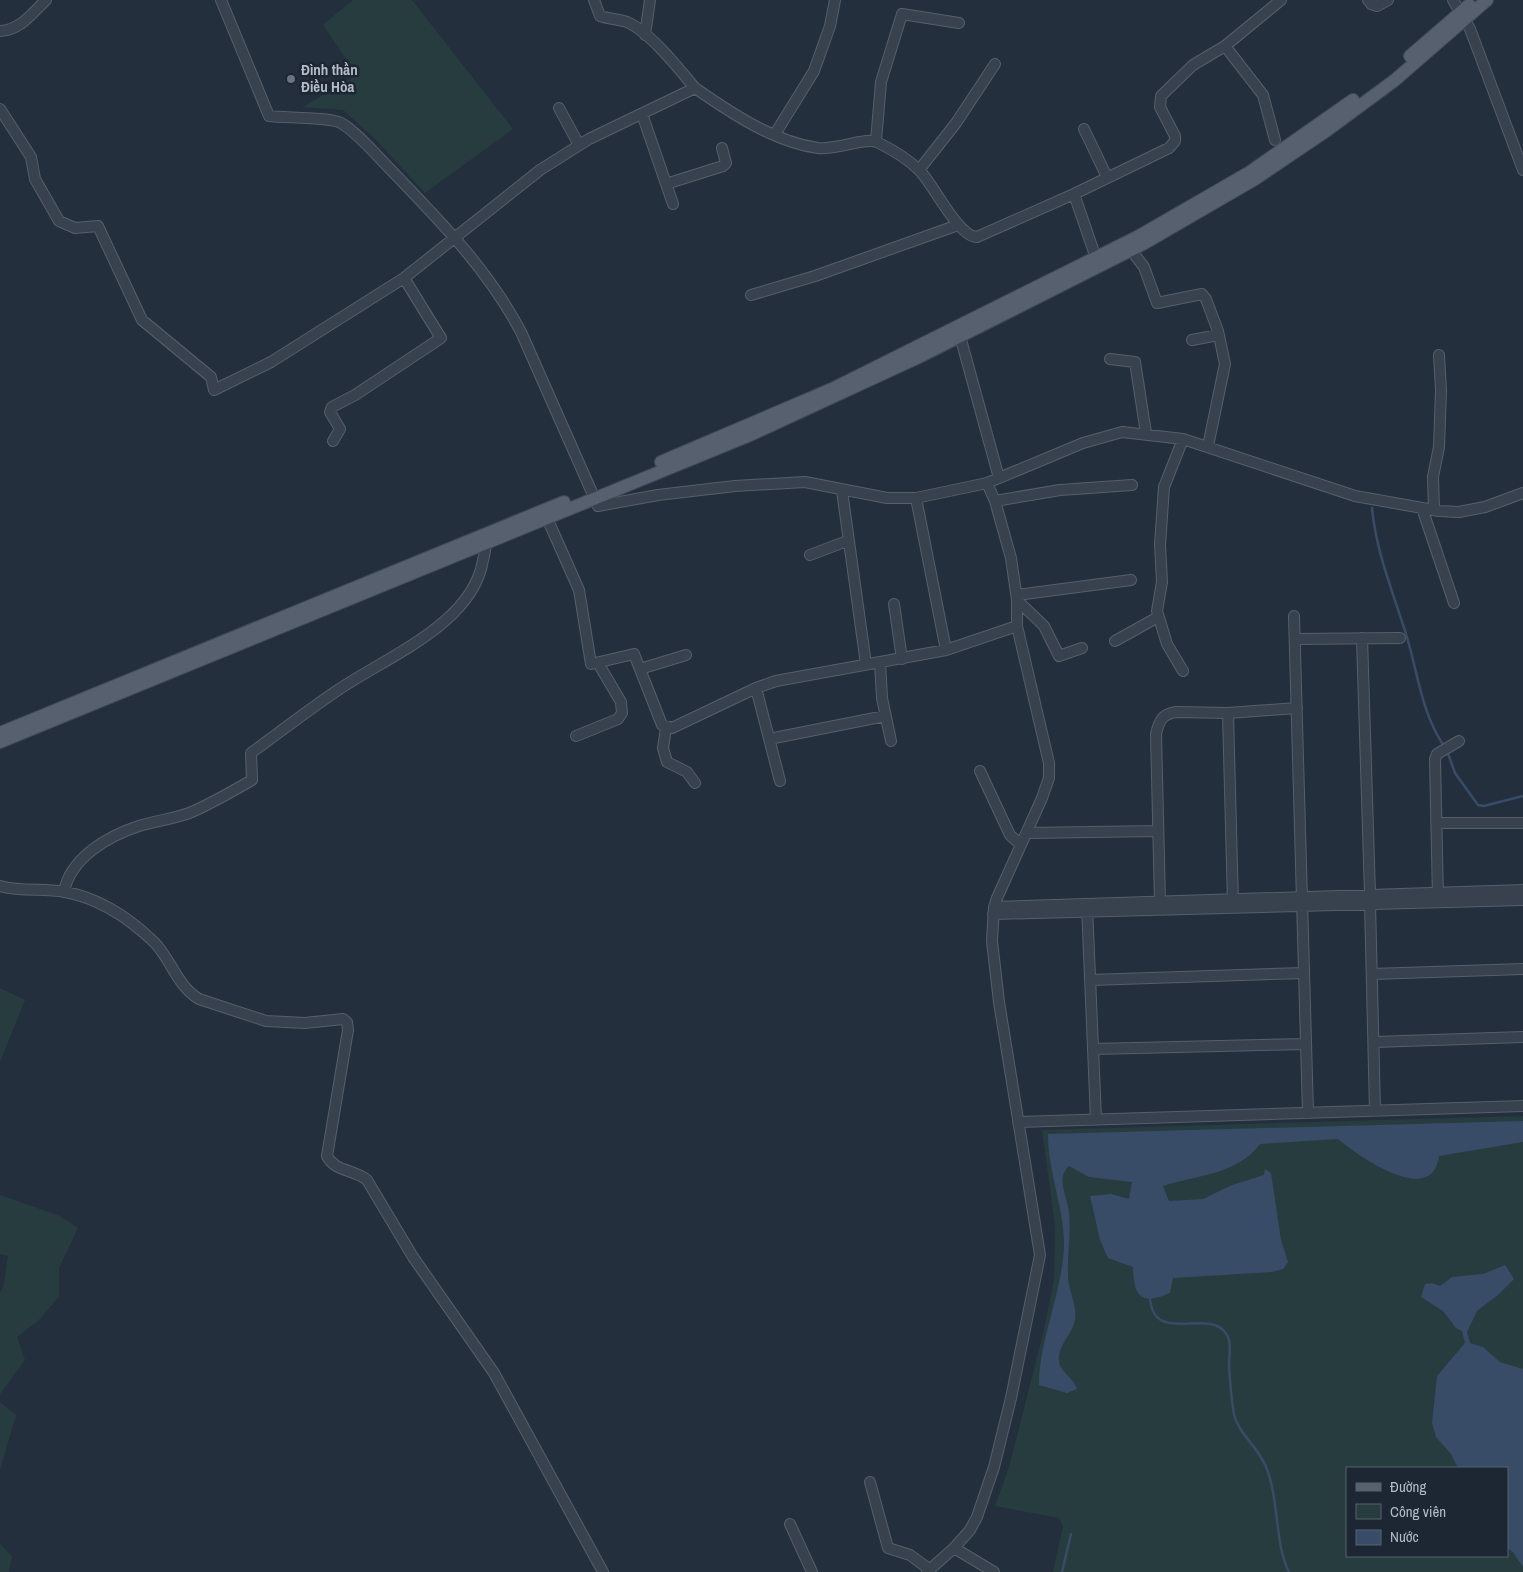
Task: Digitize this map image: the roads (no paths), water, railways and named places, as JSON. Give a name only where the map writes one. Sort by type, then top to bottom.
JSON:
[{"type":"main road","points":[[0,733],[793,416],[960,336],[1131,250],[1218,202],[1298,151],[1395,80],[1463,17],[1474,0]]},
{"type":"main road","points":[[592,495],[832,389],[1177,216],[1286,148],[1488,0]]},
{"type":"main road","points":[[0,742],[484,539]]},
{"type":"street","points":[[0,31],[21,25],[46,0]]},
{"type":"street","points":[[221,0],[269,116],[341,123],[380,159],[457,238],[490,281],[513,315],[598,506],[658,495],[735,486],[805,482],[842,491],[887,498],[916,498],[987,483],[1105,435],[1122,432],[1146,433],[1183,439],[1355,496],[1434,510],[1459,512],[1523,493]]},
{"type":"street","points":[[594,0],[600,16],[629,23],[645,35],[695,88],[726,109],[775,134],[819,148],[843,147],[859,142],[876,141],[919,170],[958,225],[968,235],[977,237],[1074,194],[1173,144],[1174,131],[1160,107],[1160,98],[1193,65],[1225,46],[1281,0]]},
{"type":"street","points":[[645,35],[650,0]]},
{"type":"street","points":[[775,134],[814,71],[830,26],[835,0]]},
{"type":"street","points":[[1368,0],[1371,4],[1377,6],[1388,0]]},
{"type":"street","points":[[1453,0],[1463,17],[1523,169]]},
{"type":"street","points":[[876,141],[881,82],[902,14],[959,23]]},
{"type":"street","points":[[1225,46],[1262,95],[1275,140]]},
{"type":"street","points":[[919,170],[956,123],[995,64]]},
{"type":"street","points":[[0,109],[31,157],[36,179],[59,221],[75,228],[98,226],[142,320],[211,377],[214,390],[271,362],[404,278],[457,238],[540,170],[579,145],[695,88]]},
{"type":"street","points":[[559,108],[579,145]]},
{"type":"street","points":[[642,114],[673,204]]},
{"type":"street","points":[[1084,129],[1107,176]]},
{"type":"street","points":[[666,184],[723,166],[725,160],[722,148]]},
{"type":"street","points":[[1074,194],[1096,258]]},
{"type":"street","points":[[750,295],[815,276],[958,225]]},
{"type":"street","points":[[1131,250],[1144,267],[1155,300],[1161,303],[1202,294],[1206,299],[1218,335],[1224,369],[1208,446]]},
{"type":"street","points":[[333,441],[340,429],[329,410],[441,338],[404,278]]},
{"type":"street","points":[[1192,340],[1218,335]]},
{"type":"street","points":[[960,336],[999,478]]},
{"type":"street","points":[[1434,510],[1433,476],[1439,446],[1441,390],[1439,355]]},
{"type":"street","points":[[1110,359],[1135,362],[1146,433]]},
{"type":"street","points":[[1183,439],[1164,487],[1160,545],[1162,582],[1158,617],[1167,644],[1183,671]]},
{"type":"street","points":[[870,1482],[888,1548],[910,1555],[928,1571],[954,1548],[970,1530],[977,1517],[994,1467],[1031,1306],[1040,1255],[1038,1232],[999,1002],[992,941],[994,911],[1005,875],[1028,833],[1049,778],[1048,763],[1017,626],[1017,597],[1011,558],[995,501],[987,483]]},
{"type":"street","points":[[995,501],[1060,490],[1132,485]]},
{"type":"street","points":[[842,491],[847,541],[866,664]]},
{"type":"street","points":[[916,498],[946,650]]},
{"type":"street","points":[[1422,508],[1454,603]]},
{"type":"street","points":[[543,515],[579,590],[591,664],[634,654],[662,725],[666,728],[672,728],[756,688],[788,678],[946,650],[1017,626]]},
{"type":"street","points":[[64,892],[68,878],[82,859],[107,840],[138,826],[193,812],[252,780],[251,752],[338,690],[439,626],[476,586],[480,577],[484,539]]},
{"type":"street","points":[[810,555],[847,541]]},
{"type":"street","points":[[1017,597],[1131,580]]},
{"type":"street","points":[[1017,597],[1044,626],[1059,656],[1082,648]]},
{"type":"street","points":[[894,604],[902,658]]},
{"type":"street","points":[[1294,616],[1308,1113]]},
{"type":"street","points":[[1114,642],[1158,617]]},
{"type":"street","points":[[1295,638],[1400,638]]},
{"type":"street","points":[[1362,638],[1375,1111]]},
{"type":"street","points":[[640,669],[686,655]]},
{"type":"street","points":[[880,662],[885,716],[891,741]]},
{"type":"street","points":[[576,736],[618,719],[622,713],[621,702],[598,663]]},
{"type":"street","points":[[756,688],[780,781]]},
{"type":"street","points":[[1160,901],[1156,734],[1158,723],[1168,713],[1176,712],[1228,713],[1297,708]]},
{"type":"street","points":[[1228,713],[1233,903]]},
{"type":"street","points":[[769,739],[885,716]]},
{"type":"street","points":[[666,728],[663,748],[667,762],[687,772],[695,783]]},
{"type":"street","points":[[1438,897],[1436,759],[1438,754],[1451,746]]},
{"type":"street","points":[[980,771],[1006,828],[1021,845]]},
{"type":"street","points":[[1437,824],[1523,823]]},
{"type":"street","points":[[1028,833],[1158,831]]},
{"type":"street","points":[[0,886],[16,890],[64,892],[95,900],[123,917],[156,943],[186,989],[199,998],[266,1021],[305,1023],[343,1019],[347,1022],[348,1030],[327,1156],[330,1163],[362,1175],[367,1180],[413,1257],[496,1376],[603,1572]]},
{"type":"street","points":[[994,911],[1438,897],[1523,890]]},
{"type":"street","points":[[1438,897],[1523,900]]},
{"type":"street","points":[[1087,908],[1160,901],[1233,903]]},
{"type":"street","points":[[1087,908],[1096,1120]]},
{"type":"street","points":[[1372,974],[1523,969]]},
{"type":"street","points":[[1090,980],[1304,973]]},
{"type":"street","points":[[1374,1042],[1523,1037]]},
{"type":"street","points":[[1093,1049],[1306,1044]]},
{"type":"street","points":[[1018,1122],[1523,1106]]},
{"type":"street","points":[[790,1524],[812,1572]]},
{"type":"street","points":[[954,1548],[994,1572]]},
{"type":"water","points":[[1523,1121],[1523,1142],[1439,1156],[1433,1171],[1423,1178],[1409,1178],[1393,1173],[1361,1156],[1338,1139],[1260,1144],[1251,1154],[1228,1168],[1163,1186],[1169,1201],[1203,1199],[1232,1185],[1264,1175],[1265,1169],[1271,1173],[1281,1240],[1288,1262],[1283,1269],[1272,1272],[1173,1278],[1170,1293],[1152,1298],[1145,1298],[1137,1291],[1133,1267],[1108,1258],[1100,1240],[1090,1196],[1111,1194],[1129,1199],[1132,1182],[1089,1177],[1069,1166],[1063,1177],[1063,1188],[1068,1207],[1068,1278],[1074,1303],[1075,1319],[1060,1350],[1059,1361],[1077,1389],[1067,1393],[1039,1385],[1043,1351],[1059,1282],[1064,1247],[1064,1233],[1051,1163],[1048,1134]]},
{"type":"water","points":[[1505,1265],[1514,1279],[1498,1295],[1477,1311],[1467,1332],[1470,1343],[1483,1347],[1500,1362],[1523,1369],[1523,1567],[1513,1552],[1508,1549],[1508,1467],[1458,1467],[1451,1454],[1436,1437],[1432,1423],[1437,1376],[1465,1343],[1462,1331],[1456,1328],[1443,1311],[1421,1297],[1425,1284],[1432,1283],[1440,1286],[1452,1277],[1483,1274]]},
{"type":"waterway","points":[[1372,508],[1381,556],[1406,634],[1425,706],[1436,733],[1444,746]]},
{"type":"waterway","points":[[1447,751],[1455,773],[1478,805],[1484,806],[1523,796]]},
{"type":"waterway","points":[[1150,1299],[1154,1313],[1161,1320],[1172,1323],[1209,1324],[1219,1327],[1229,1338],[1231,1396],[1234,1414],[1240,1428],[1260,1456],[1268,1472],[1274,1497],[1281,1549],[1289,1572]]},
{"type":"waterway","points":[[1062,1572],[1071,1534]]},
{"type":"place","name":"Đình thần Điều Hòa","points":[[291,79]]}]
